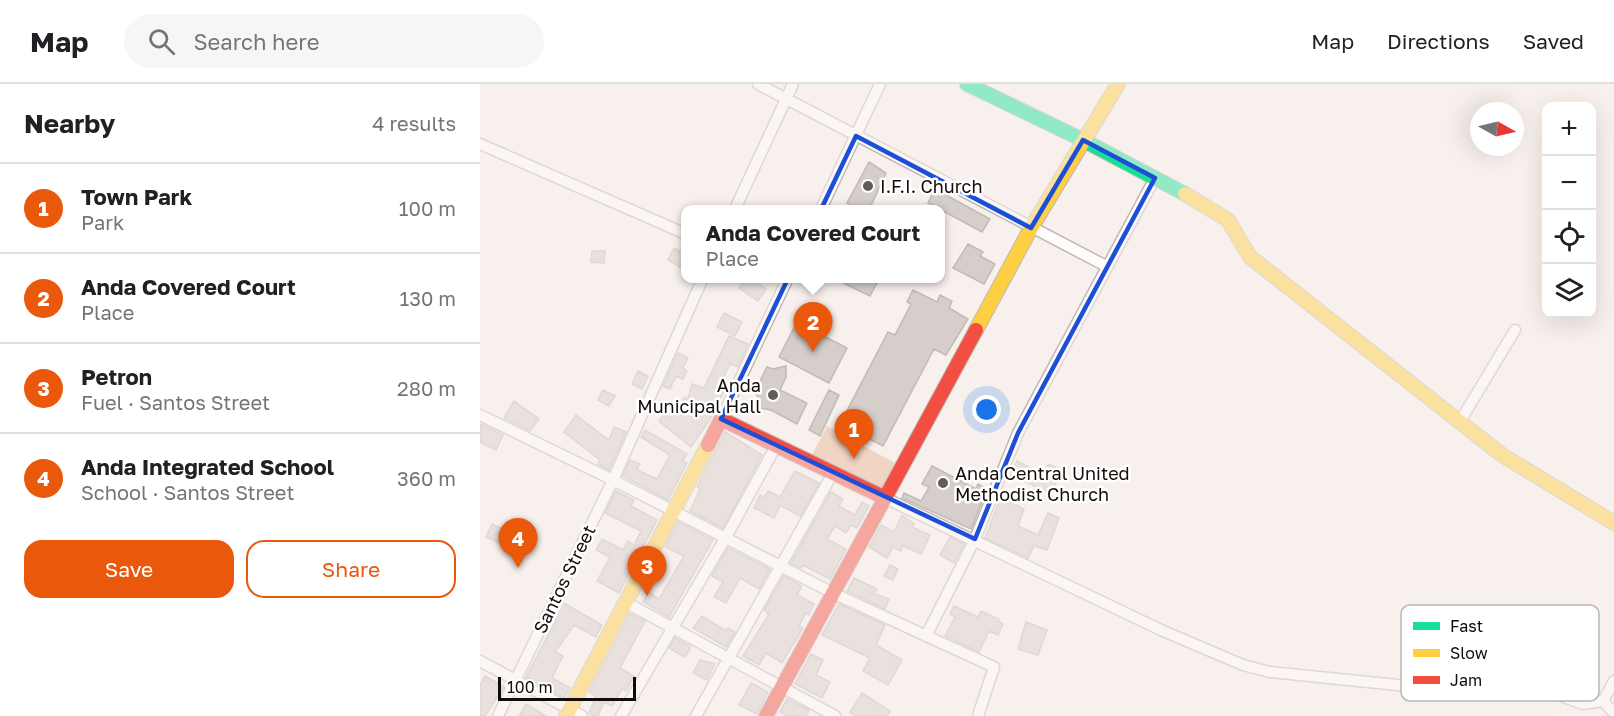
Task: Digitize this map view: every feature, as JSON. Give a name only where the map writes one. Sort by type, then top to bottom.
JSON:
[{"type":"street","points":[[758,84],[784,100],[1106,266]]},
{"type":"street","points":[[737,205],[793,84]]},
{"type":"street","points":[[823,205],[880,84]]},
{"type":"street","points":[[967,84],[1083,140],[1220,213],[1231,225],[1238,241],[1250,257],[1459,423],[1502,455],[1614,523]]},
{"type":"street","points":[[766,716],[1031,228],[1118,84]]},
{"type":"street","points":[[480,144],[681,232]]},
{"type":"street","points":[[926,636],[975,539],[1018,433],[1155,178]]},
{"type":"street","name":"Santos Street","points":[[498,716],[514,679],[613,480],[701,283]]},
{"type":"street","points":[[480,661],[572,714],[625,602],[721,419],[784,283]]},
{"type":"street","points":[[1459,423],[1515,330]]},
{"type":"street","points":[[480,415],[726,537],[834,594],[994,667],[978,716]]},
{"type":"street","points":[[721,419],[975,539],[1092,598],[1243,665],[1270,672],[1401,685]]},
{"type":"street","points":[[621,716],[671,627],[726,537],[776,446]]},
{"type":"street","points":[[696,716],[833,473]]},
{"type":"street","points":[[625,602],[729,656],[782,688],[836,716]]},
{"type":"street","points":[[1604,701],[1614,681]]},
{"type":"street","points":[[1575,701],[1583,704],[1604,701]]},
{"type":"street","points":[[1604,701],[1614,713]]},
{"type":"highlighted area","points":[[856,136],[1031,228],[1083,140],[1155,178],[1018,433],[975,539],[721,419]]},
{"type":"shaded area","points":[[827,426],[895,463],[881,492],[812,455]]},
{"type":"building","name":"I.F.I. Church","points":[[869,162],[886,173],[871,205],[847,203]]},
{"type":"building","points":[[935,189],[990,219],[982,232],[945,212],[945,205],[928,203]]},
{"type":"building","points":[[968,244],[983,252],[980,256],[995,264],[984,284],[953,268]]},
{"type":"building","points":[[674,248],[681,252],[681,267],[668,260]]},
{"type":"building","points":[[592,251],[605,251],[604,263],[591,262]]},
{"type":"building","points":[[742,283],[757,283],[766,289],[758,301],[739,288]]},
{"type":"building","points":[[843,283],[877,283],[870,296]]},
{"type":"building","points":[[913,290],[937,302],[940,295],[952,301],[949,308],[968,319],[946,355],[934,349],[883,446],[840,424],[888,332],[895,335],[911,304],[907,302]]},
{"type":"building","points":[[724,313],[742,322],[735,336],[717,327]]},
{"type":"building","points":[[797,322],[847,348],[829,383],[779,357]]},
{"type":"building","points":[[729,336],[748,344],[738,367],[730,363],[720,386],[725,388],[715,412],[691,447],[659,421],[664,414],[667,417],[673,408],[676,410],[685,397],[688,399],[692,384],[704,388]]},
{"type":"building","points":[[678,353],[688,358],[683,368],[687,371],[683,379],[676,376],[670,389],[663,386]]},
{"type":"building","name":"Anda Municipal Hall","points":[[786,366],[786,377],[780,390],[807,403],[797,424],[771,410],[759,408],[756,403],[758,396],[754,393],[767,367],[773,369]]},
{"type":"building","points":[[638,371],[648,376],[642,389],[632,384]]},
{"type":"building","points":[[603,390],[615,396],[609,406],[598,400]]},
{"type":"building","points":[[829,390],[839,395],[820,436],[809,430]]},
{"type":"building","points":[[514,401],[539,419],[530,431],[504,418]]},
{"type":"building","points":[[576,415],[609,440],[614,427],[626,432],[609,470],[598,464],[600,460],[564,432]]},
{"type":"building","points":[[480,424],[503,435],[496,450],[480,442]]},
{"type":"building","points":[[645,430],[687,454],[683,461],[687,463],[668,500],[623,476],[630,460],[640,464],[637,470],[657,479],[670,455],[641,437]]},
{"type":"building","points":[[725,432],[762,455],[723,528],[690,511],[700,489],[697,487]]},
{"type":"building","points":[[1017,461],[1044,475],[1048,464],[1062,470],[1051,493],[1010,475]]},
{"type":"building","points":[[932,466],[976,489],[978,484],[987,489],[971,529],[902,498],[904,493],[921,501],[929,487],[922,484]]},
{"type":"building","points":[[795,471],[819,483],[800,516],[780,505],[774,518],[754,508],[760,495],[764,497],[768,491],[780,497]]},
{"type":"building","points":[[616,491],[634,500],[631,506],[657,520],[619,593],[597,581],[610,557],[596,550],[602,539],[623,550],[628,541],[634,545],[641,531],[605,513]]},
{"type":"building","points":[[831,492],[843,499],[839,506],[855,515],[862,502],[869,506],[857,528],[851,525],[846,533],[835,526],[827,539],[846,549],[830,579],[803,565],[801,568],[791,563]]},
{"type":"building","points":[[1001,497],[1024,509],[1018,526],[1038,535],[1048,513],[1059,518],[1047,550],[1034,546],[1028,558],[985,538]]},
{"type":"building","points":[[902,515],[914,524],[912,527],[930,535],[921,554],[903,546],[901,551],[893,547],[887,558],[869,547],[881,525],[894,532]]},
{"type":"building","points":[[678,522],[713,540],[669,617],[643,602],[649,592],[659,599],[684,556],[665,547]]},
{"type":"building","points":[[492,524],[505,530],[499,543],[486,537]]},
{"type":"building","points":[[950,537],[964,544],[954,563],[940,555]]},
{"type":"building","points":[[728,548],[770,569],[759,589],[740,578],[726,603],[714,597],[723,582],[712,576]]},
{"type":"building","points":[[890,565],[898,569],[893,580],[884,576]]},
{"type":"building","points":[[784,576],[802,586],[797,595],[814,604],[809,615],[806,613],[799,626],[803,628],[782,663],[766,653],[759,665],[743,656],[769,614],[764,610]]},
{"type":"building","points":[[854,578],[877,589],[874,594],[889,599],[885,609],[847,591]]},
{"type":"building","points":[[562,602],[602,625],[596,637],[574,625],[555,652],[563,656],[552,678],[570,688],[564,698],[526,677],[556,620],[554,619]]},
{"type":"building","points":[[839,604],[885,625],[876,645],[902,660],[888,685],[863,671],[870,658],[822,635]]},
{"type":"building","points":[[954,606],[978,617],[981,611],[999,619],[998,621],[1003,624],[998,635],[989,631],[979,652],[945,636],[955,617],[950,614]]},
{"type":"building","points":[[630,614],[645,621],[620,668],[634,676],[626,691],[622,689],[612,706],[604,702],[598,716],[594,716],[589,713],[596,697],[589,692]]},
{"type":"building","points":[[702,616],[726,631],[728,628],[735,632],[726,647],[693,628]]},
{"type":"building","points":[[1026,622],[1047,630],[1038,655],[1018,649]]},
{"type":"building","points":[[675,638],[691,647],[685,657],[669,648]]},
{"type":"building","points":[[811,654],[823,660],[816,675],[830,682],[822,698],[795,684]]},
{"type":"building","points":[[700,660],[715,664],[707,680],[693,673]]},
{"type":"building","points":[[485,676],[504,687],[485,716],[480,716],[480,685]]},
{"type":"building","points":[[751,683],[768,692],[757,714],[739,705]]},
{"type":"building","points":[[862,693],[890,711],[887,716],[855,716],[850,712]]},
{"type":"building","points":[[787,699],[809,710],[806,716],[787,716],[780,712]]},
{"type":"building","points":[[526,704],[546,716],[519,716]]},
{"type":"traffic: fast","points":[[967,84],[1083,140],[1185,194]]},
{"type":"traffic: slow","points":[[976,330],[1031,228],[1118,84]]},
{"type":"traffic: slow","points":[[1185,194],[1228,220],[1250,257],[1502,455],[1614,523]]},
{"type":"traffic: slow","points":[[566,716],[708,445]]},
{"type":"traffic: jam","points":[[708,445],[721,419],[885,498],[976,330]]},
{"type":"traffic: jam","points":[[766,716],[885,498]]},
{"type":"place","name":"I.F.I. Church","points":[[868,186]]},
{"type":"place","name":"Anda Covered Court","points":[[813,352]]},
{"type":"place","name":"Anda Municipal Hall","points":[[773,395]]},
{"type":"place","name":"Town Park","points":[[854,459]]},
{"type":"place","name":"Anda Central United Methodist Church","points":[[943,483]]},
{"type":"place","name":"Anda Integrated School","points":[[518,568]]},
{"type":"place","name":"Petron","points":[[647,596]]}]
